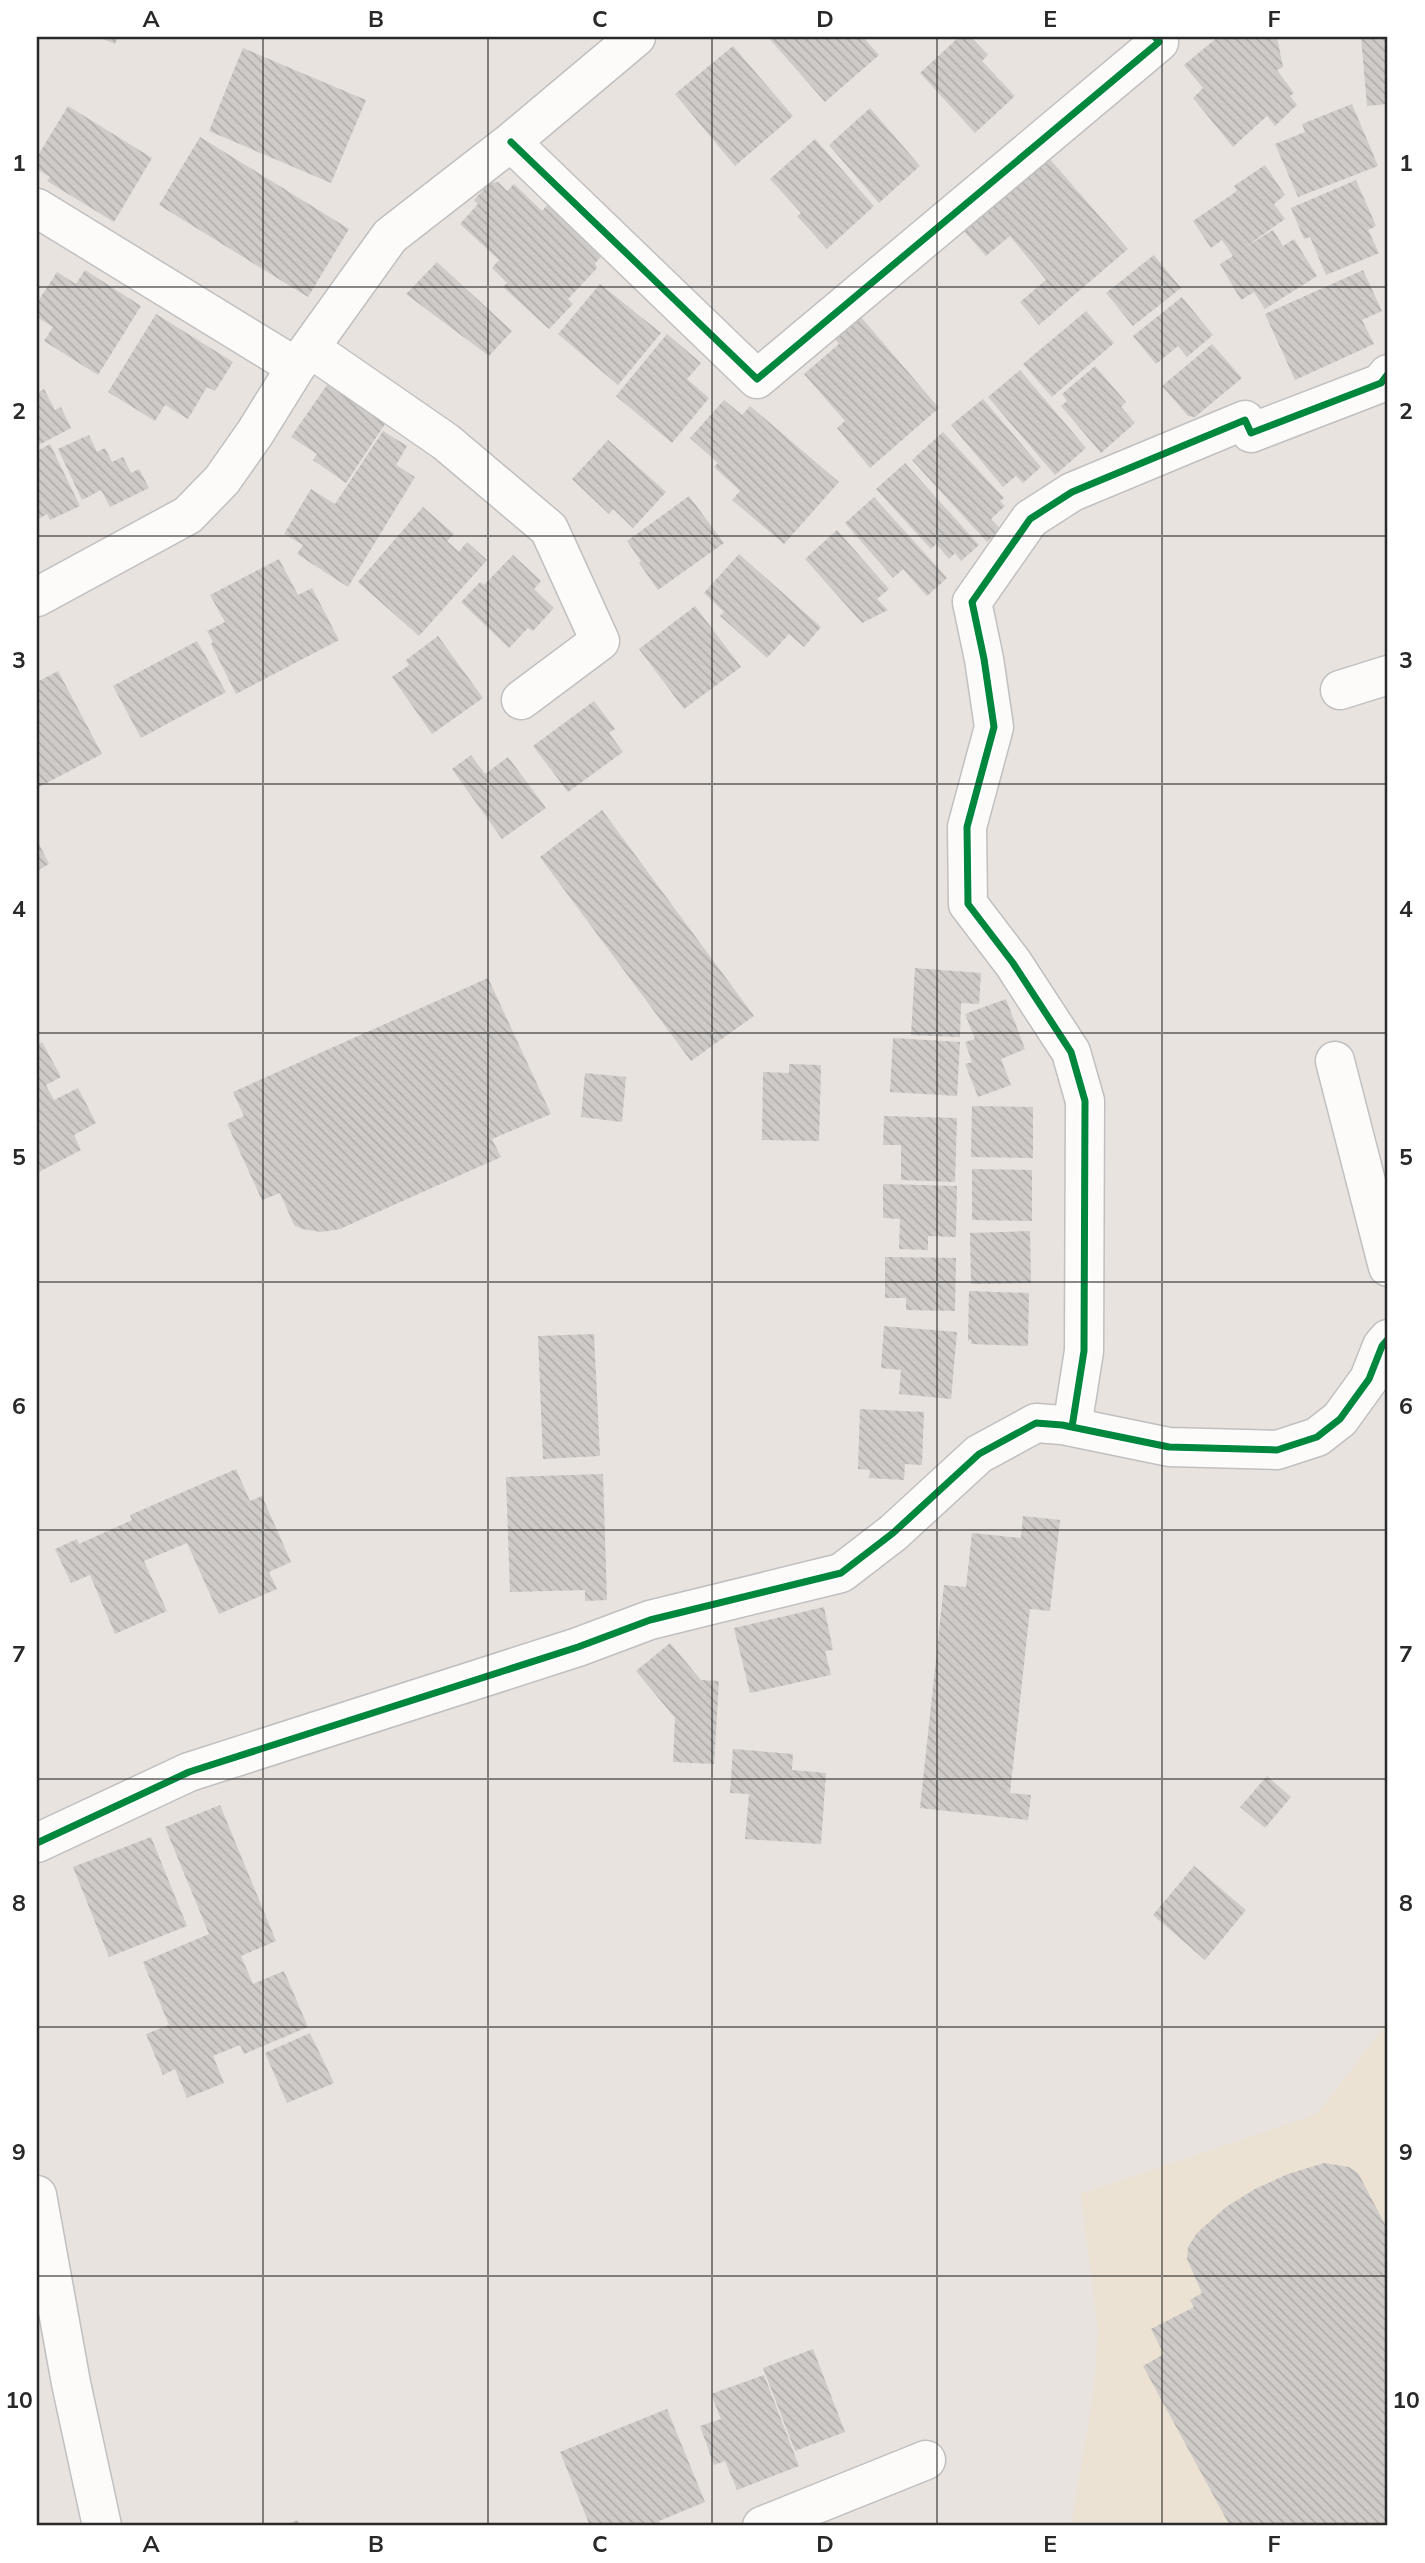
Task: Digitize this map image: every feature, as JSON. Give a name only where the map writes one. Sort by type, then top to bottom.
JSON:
[{"type":"street","points":[[37,597],[188,514],[222,480],[303,358],[390,236],[511,142],[636,37]]},
{"type":"street","points":[[511,142],[757,379],[1159,42],[1155,37]]},
{"type":"street","points":[[37,208],[446,442],[549,529],[600,641],[521,700]]},
{"type":"street","points":[[1072,1427],[1084,1351],[1085,1101],[1071,1052],[1013,964],[968,904],[967,827],[994,727],[972,602],[1030,519],[1072,492],[1245,421],[1251,433],[1381,383],[1388,374]]},
{"type":"street","points":[[1340,690],[1388,676]]},
{"type":"street","points":[[1335,1061],[1388,1267]]},
{"type":"street","points":[[37,1843],[189,1772],[578,1647],[650,1620],[841,1573],[893,1533],[979,1454],[1036,1423],[1072,1427],[1169,1447],[1277,1450],[1317,1437],[1340,1419],[1369,1379],[1382,1346],[1388,1339]]},
{"type":"street","points":[[37,2195],[71,2383],[102,2526]]},
{"type":"street","points":[[762,2526],[926,2460]]},
{"type":"shaded area","points":[[1388,2022],[1388,2526],[1071,2526],[1094,2391],[1098,2329],[1081,2194],[1317,2114]]},
{"type":"building","points":[[98,37],[118,37],[115,44]]},
{"type":"building","points":[[768,37],[863,37],[879,55],[825,102]]},
{"type":"building","points":[[959,37],[971,37],[988,55],[982,61],[1015,96],[975,133],[920,73]]},
{"type":"building","points":[[1218,37],[1277,37],[1283,67],[1277,70],[1294,93],[1290,96],[1297,105],[1275,126],[1267,116],[1233,147],[1193,98],[1203,88],[1184,65]]},
{"type":"building","points":[[1361,37],[1388,37],[1388,104],[1367,106]]},
{"type":"building","points":[[733,46],[793,116],[735,166],[675,94]]},
{"type":"building","points":[[243,48],[366,100],[331,183],[209,131]]},
{"type":"building","points":[[1352,104],[1378,166],[1298,197],[1275,144],[1305,132],[1302,124]]},
{"type":"building","points":[[68,106],[152,158],[114,222],[47,181],[50,177],[37,169],[37,157]]},
{"type":"building","points":[[870,108],[920,166],[879,203],[829,145]]},
{"type":"building","points":[[200,137],[349,229],[308,297],[159,205]]},
{"type":"building","points":[[815,139],[874,206],[827,249],[797,216],[801,213],[770,179]]},
{"type":"building","points":[[1049,158],[1128,249],[1039,325],[1020,302],[1046,280],[1010,236],[986,256],[964,231]]},
{"type":"building","points":[[1265,165],[1285,195],[1274,204],[1285,219],[1244,248],[1273,230],[1283,246],[1294,239],[1317,276],[1265,309],[1254,292],[1241,300],[1220,264],[1233,256],[1222,240],[1211,248],[1193,221],[1237,191],[1234,186]]},
{"type":"building","points":[[1356,180],[1376,226],[1368,230],[1379,253],[1326,275],[1310,237],[1304,239],[1291,208]]},
{"type":"building","points":[[498,182],[507,191],[514,184],[542,211],[551,201],[604,254],[595,263],[597,268],[568,299],[573,304],[549,329],[503,287],[507,283],[492,268],[499,260],[460,224],[478,204],[474,200],[490,183]]},
{"type":"building","points":[[1154,255],[1181,288],[1133,326],[1106,293]]},
{"type":"building","points":[[437,262],[512,331],[489,356],[406,294]]},
{"type":"building","points":[[85,270],[141,306],[98,375],[44,341],[53,327],[37,317],[37,303],[57,272],[76,284]]},
{"type":"building","points":[[1363,270],[1382,311],[1362,320],[1374,344],[1295,380],[1265,314]]},
{"type":"building","points":[[600,284],[661,333],[618,385],[558,334]]},
{"type":"building","points":[[1182,297],[1213,335],[1187,357],[1178,346],[1156,364],[1133,336]]},
{"type":"building","points":[[1086,311],[1114,343],[1052,397],[1023,364]]},
{"type":"building","points":[[156,314],[233,362],[215,391],[207,387],[188,419],[165,405],[155,421],[108,392]]},
{"type":"building","points":[[861,317],[939,408],[870,468],[837,428],[845,421],[804,374],[839,344],[835,339]]},
{"type":"building","points":[[667,334],[701,363],[687,379],[709,398],[672,443],[616,396]]},
{"type":"building","points":[[1212,344],[1242,378],[1195,417],[1188,416],[1162,386]]},
{"type":"building","points":[[1095,366],[1126,402],[1121,407],[1135,423],[1101,453],[1061,406],[1067,401],[1062,394]]},
{"type":"building","points":[[1020,370],[1086,448],[1055,475],[988,397]]},
{"type":"building","points":[[329,382],[387,421],[346,483],[313,460],[317,454],[291,437]]},
{"type":"building","points":[[44,389],[55,410],[61,407],[71,428],[37,446],[37,393]]},
{"type":"building","points":[[983,399],[1041,467],[1023,483],[1016,476],[1003,487],[951,425]]},
{"type":"building","points":[[724,400],[742,415],[750,406],[839,482],[784,544],[732,500],[740,491],[714,467],[718,463],[690,438]]},
{"type":"building","points":[[383,431],[407,446],[396,465],[415,477],[348,587],[297,554],[303,545],[284,534],[311,489],[335,504]]},
{"type":"building","points":[[943,432],[1004,498],[1000,501],[1005,506],[991,519],[1000,529],[987,542],[912,460]]},
{"type":"building","points":[[89,435],[97,452],[105,448],[112,462],[123,457],[131,473],[139,469],[149,488],[110,507],[101,490],[82,500],[58,449]]},
{"type":"building","points":[[608,440],[666,492],[633,528],[613,509],[609,514],[572,479]]},
{"type":"building","points":[[50,444],[80,506],[50,520],[47,514],[37,520],[37,451]]},
{"type":"building","points":[[905,463],[979,545],[961,561],[955,553],[949,559],[936,544],[931,549],[876,489]]},
{"type":"building","points":[[689,496],[724,543],[658,590],[627,541]]},
{"type":"building","points":[[874,497],[947,578],[927,596],[903,569],[893,578],[845,523]]},
{"type":"building","points":[[423,507],[454,534],[447,541],[459,552],[467,542],[487,560],[419,636],[358,582]]},
{"type":"building","points":[[837,530],[889,589],[877,599],[888,610],[862,623],[805,559]]},
{"type":"building","points":[[739,554],[821,627],[804,647],[789,634],[767,658],[720,616],[724,612],[704,593]]},
{"type":"building","points":[[513,555],[541,581],[534,589],[554,608],[533,631],[528,628],[509,648],[461,602],[480,582],[484,585]]},
{"type":"building","points":[[279,559],[298,595],[312,588],[339,640],[236,694],[207,631],[225,622],[210,595]]},
{"type":"building","points":[[695,606],[741,667],[684,709],[639,649]]},
{"type":"building","points":[[438,636],[483,698],[432,734],[392,677],[409,665],[406,660]]},
{"type":"building","points":[[197,641],[226,692],[141,738],[113,686]]},
{"type":"building","points":[[58,671],[102,754],[37,788],[37,682]]},
{"type":"building","points":[[594,701],[615,729],[609,733],[623,752],[568,792],[533,746]]},
{"type":"building","points":[[471,755],[485,774],[508,757],[546,808],[502,839],[452,769]]},
{"type":"building","points":[[602,810],[754,1016],[691,1061],[540,857]]},
{"type":"building","points":[[37,840],[49,864],[37,871]]},
{"type":"building","points":[[915,968],[981,973],[979,1004],[961,1003],[960,1037],[911,1035]]},
{"type":"building","points":[[488,978],[551,1114],[492,1139],[501,1157],[340,1229],[321,1232],[302,1229],[294,1225],[280,1193],[262,1200],[227,1124],[244,1116],[233,1092]]},
{"type":"building","points":[[1006,999],[1025,1049],[1001,1059],[1011,1085],[978,1097],[965,1064],[972,1062],[965,1042],[975,1039],[965,1014]]},
{"type":"building","points":[[893,1038],[960,1042],[957,1096],[890,1092]]},
{"type":"building","points":[[42,1042],[61,1077],[46,1085],[54,1100],[78,1088],[96,1123],[74,1135],[81,1150],[37,1173],[37,1045]]},
{"type":"building","points":[[789,1064],[821,1065],[819,1141],[762,1140],[763,1072],[789,1073]]},
{"type":"building","points":[[585,1073],[626,1077],[622,1122],[581,1117]]},
{"type":"building","points":[[972,1106],[1033,1107],[1033,1158],[971,1157]]},
{"type":"building","points":[[884,1116],[957,1118],[955,1182],[901,1180],[901,1145],[883,1145]]},
{"type":"building","points":[[972,1169],[1032,1170],[1032,1221],[972,1220]]},
{"type":"building","points":[[883,1184],[957,1186],[956,1237],[928,1236],[928,1250],[899,1249],[900,1219],[883,1218]]},
{"type":"building","points":[[1030,1231],[1031,1283],[971,1284],[970,1233]]},
{"type":"building","points":[[885,1257],[956,1258],[955,1311],[906,1310],[906,1298],[885,1298]]},
{"type":"building","points":[[969,1291],[1029,1293],[1028,1346],[971,1344],[971,1339],[968,1341]]},
{"type":"building","points":[[884,1326],[957,1332],[951,1399],[899,1394],[901,1370],[881,1368]]},
{"type":"building","points":[[594,1334],[600,1456],[543,1459],[538,1336]]},
{"type":"building","points":[[860,1409],[924,1412],[922,1465],[905,1464],[904,1480],[869,1478],[870,1470],[858,1469]]},
{"type":"building","points":[[236,1469],[250,1501],[262,1496],[291,1562],[269,1572],[277,1589],[219,1614],[187,1543],[144,1561],[167,1611],[115,1634],[90,1575],[71,1583],[55,1549],[77,1539],[79,1544],[132,1520],[130,1515]]},
{"type":"building","points":[[603,1474],[607,1600],[585,1601],[585,1590],[510,1592],[506,1477]]},
{"type":"building","points":[[1023,1516],[1060,1520],[1050,1611],[1030,1609],[1010,1793],[1031,1795],[1028,1820],[920,1808],[944,1585],[966,1587],[972,1533],[1021,1538]]},
{"type":"building","points":[[824,1607],[833,1650],[825,1651],[831,1675],[750,1693],[734,1628]]},
{"type":"building","points":[[670,1643],[701,1680],[719,1681],[714,1764],[673,1762],[675,1718],[636,1671]]},
{"type":"building","points":[[733,1749],[793,1754],[792,1770],[826,1773],[821,1844],[745,1839],[749,1794],[730,1793]]},
{"type":"building","points":[[1267,1776],[1291,1797],[1265,1828],[1240,1807]]},
{"type":"building","points":[[220,1805],[276,1941],[241,1956],[253,1984],[284,1971],[308,2027],[244,2054],[240,2045],[213,2056],[224,2083],[187,2098],[175,2069],[163,2075],[146,2034],[169,2025],[143,1962],[209,1934],[165,1827]]},
{"type":"building","points":[[151,1837],[187,1926],[109,1957],[73,1867]]},
{"type":"building","points":[[1194,1866],[1246,1910],[1205,1960],[1153,1915]]},
{"type":"building","points":[[310,2033],[334,2083],[287,2103],[265,2053]]},
{"type":"building","points":[[1324,2163],[1349,2167],[1358,2173],[1388,2230],[1388,2526],[1230,2526],[1143,2366],[1164,2354],[1151,2329],[1194,2307],[1190,2300],[1202,2293],[1187,2259],[1188,2247],[1197,2233],[1226,2207],[1255,2189],[1288,2174]]},
{"type":"building","points":[[813,2349],[845,2432],[795,2451],[763,2368]]},
{"type":"building","points":[[764,2375],[799,2466],[737,2490],[725,2461],[714,2465],[700,2426],[721,2419],[711,2394]]},
{"type":"building","points":[[667,2409],[705,2502],[659,2521],[661,2526],[590,2526],[560,2452]]},
{"type":"building","points":[[298,2520],[300,2526],[281,2526]]},
{"type":"cycle path","points":[[511,142],[757,379],[1159,42],[1155,37]]},
{"type":"cycle path","points":[[1072,1427],[1084,1351],[1085,1101],[1071,1052],[1013,963],[968,904],[967,827],[994,727],[972,602],[1030,519],[1072,492],[1245,420],[1251,433],[1381,383],[1388,374]]},
{"type":"cycle path","points":[[37,1843],[189,1772],[578,1647],[650,1620],[841,1573],[893,1533],[979,1454],[1036,1423],[1062,1425],[1169,1447],[1277,1450],[1317,1437],[1340,1419],[1369,1379],[1382,1346],[1388,1339]]}]
